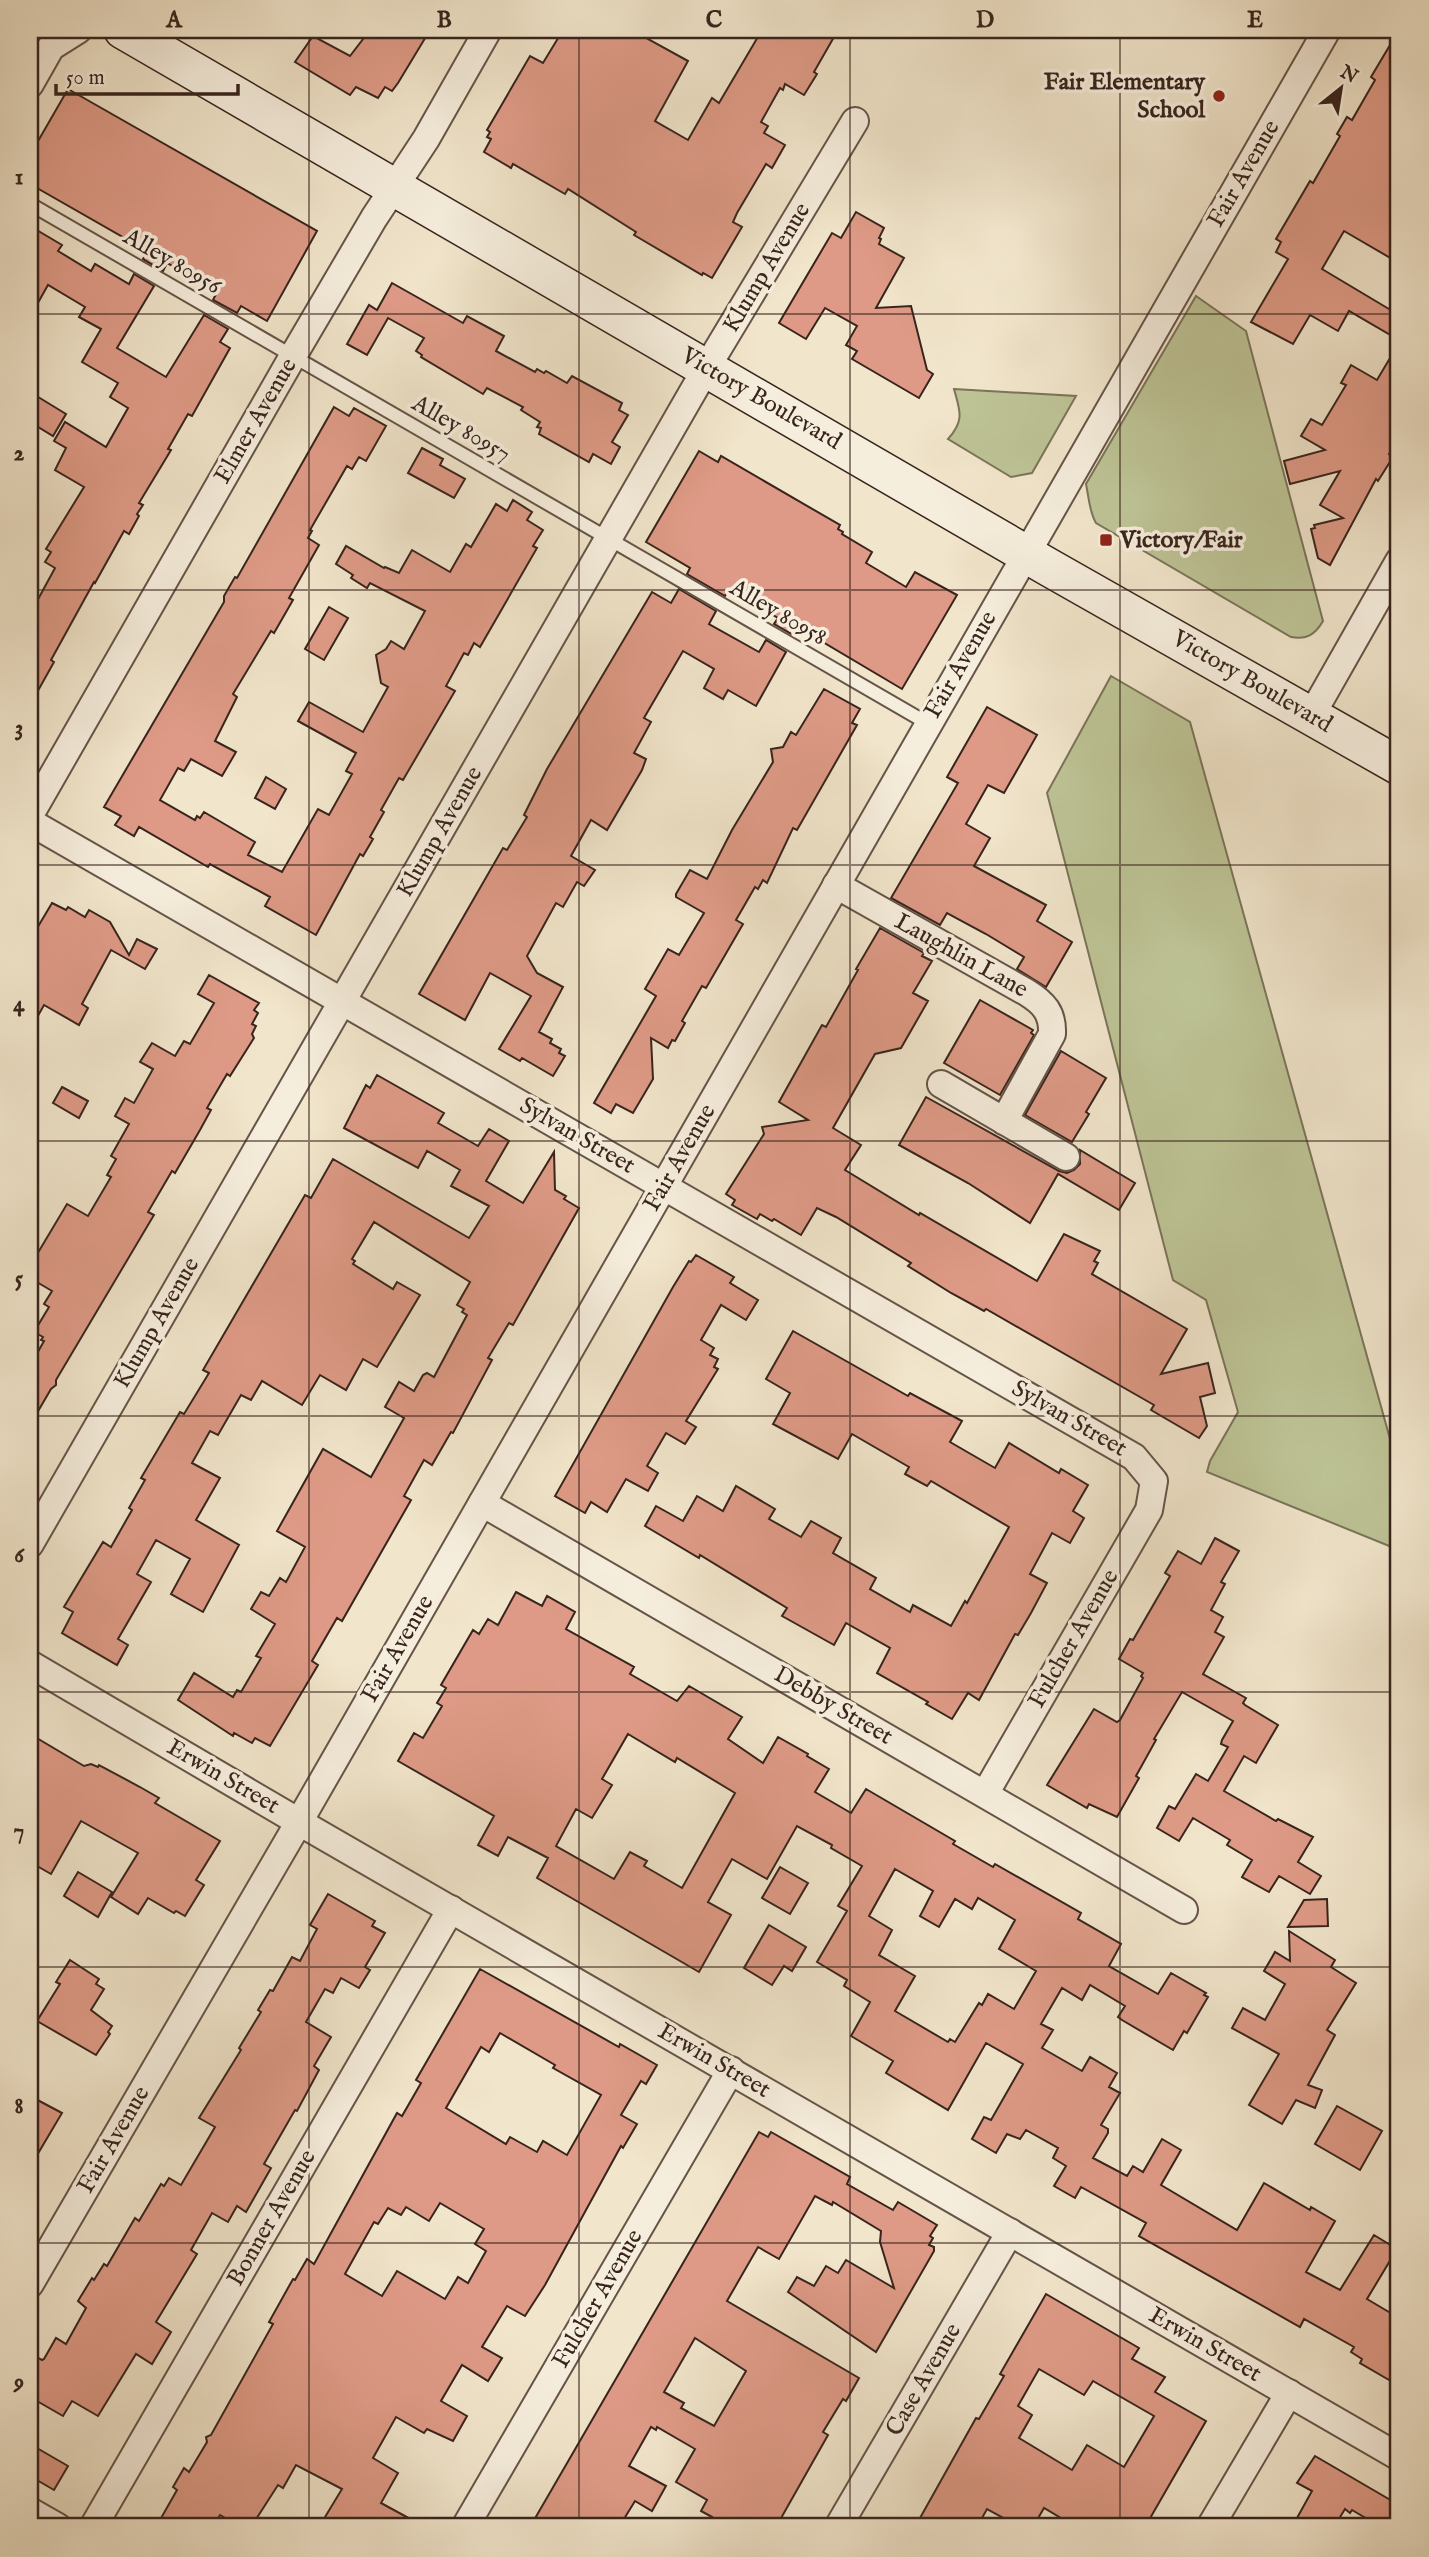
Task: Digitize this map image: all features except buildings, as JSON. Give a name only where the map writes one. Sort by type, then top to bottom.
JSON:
[{"type":"main road","name":"Victory Boulevard","points":[[123,30],[1025,553],[1399,766]]},
{"type":"street","points":[[30,84],[51,47],[78,30]]},
{"type":"street","name":"Elmer Avenue","points":[[30,815],[293,356],[488,30]]},
{"type":"street","name":"Fair Avenue","points":[[30,2284],[299,1822],[1327,30]]},
{"type":"street","name":"Klump Avenue","points":[[30,1544],[707,368],[855,121]]},
{"type":"street","points":[[1311,716],[1399,561]]},
{"type":"street","name":"Sylvan Street","points":[[30,822],[1134,1457],[1154,1481]]},
{"type":"street","name":"Laughlin Lane","points":[[836,885],[1026,992],[1047,1009],[1052,1021],[1052,1034],[1004,1121]]},
{"type":"street","points":[[941,1084],[1066,1157]]},
{"type":"street","name":"Fulcher Avenue","points":[[985,1794],[1149,1510],[1154,1481]]},
{"type":"street","name":"Debby Street","points":[[482,1503],[1184,1910]]},
{"type":"street","name":"Erwin Street","points":[[30,1664],[1399,2457]]},
{"type":"street","name":"Bonner Avenue","points":[[93,2527],[451,1909]]},
{"type":"street","name":"Fulcher Avenue","points":[[465,2527],[731,2070]]},
{"type":"street","name":"Case Avenue","points":[[838,2527],[1010,2232]]},
{"type":"street","points":[[1210,2527],[1289,2393]]},
{"type":"street","points":[[30,2511],[58,2527]]},
{"type":"lane","name":"Alley 80956","points":[[30,204],[293,356]]},
{"type":"lane","name":"Alley 80957","points":[[293,356],[608,539]]},
{"type":"lane","name":"Alley 80958","points":[[608,539],[928,723]]},
{"type":"green space","points":[[1196,296],[1246,331],[1323,621],[1317,630],[1306,637],[1291,637],[1096,523],[1092,514],[1086,484]]},
{"type":"green space","points":[[954,389],[1076,396],[1032,473],[1011,477],[948,439],[957,426],[960,415]]},
{"type":"green space","points":[[1111,676],[1190,722],[1399,1471],[1399,1550],[1207,1472],[1210,1461],[1238,1412],[1206,1300],[1173,1280],[1047,793]]},
{"type":"place","name":"Fair Elementary School","points":[[1219,96]]},
{"type":"place","name":"Victory/Fair","points":[[1106,540]]}]
